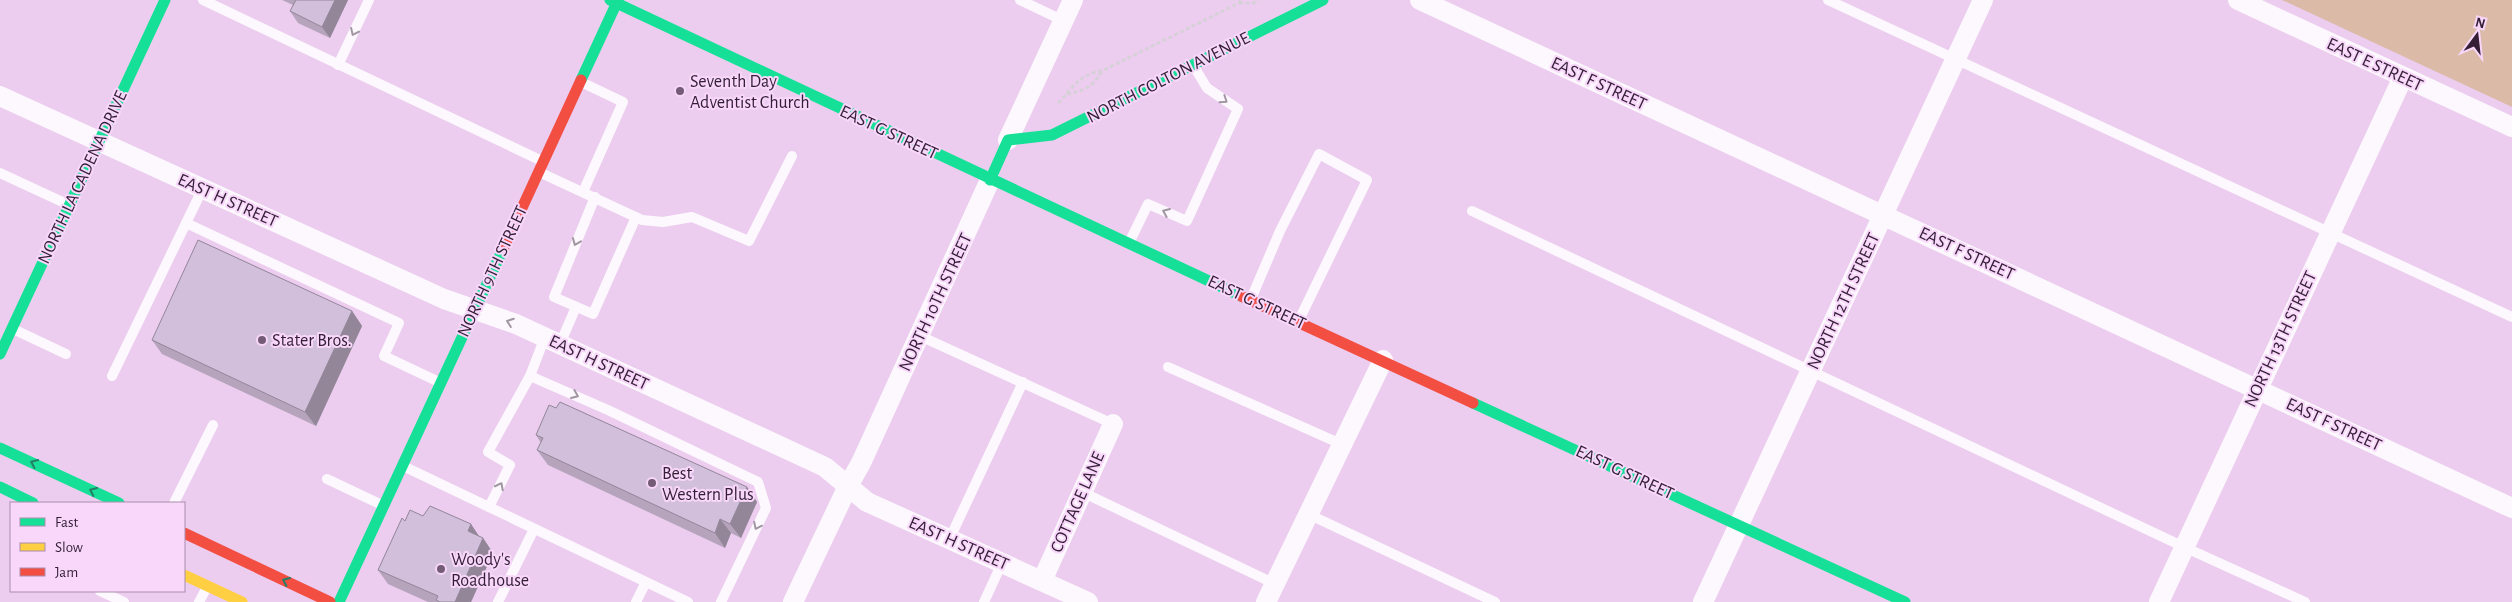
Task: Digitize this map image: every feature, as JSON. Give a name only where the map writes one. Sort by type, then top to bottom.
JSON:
[{"type":"street","name":"NORTH LA CADENA DRIVE","points":[[0,354],[165,0]]},
{"type":"street","name":"NORTH 10TH STREET","points":[[793,602],[848,486],[861,464],[1073,0]]},
{"type":"street","name":"NORTH COLTON AVENUE","points":[[1008,140],[1052,135],[1323,0]]},
{"type":"street","name":"EAST F STREET","points":[[1420,0],[2258,388],[2512,508]]},
{"type":"street","name":"NORTH 12TH STREET","points":[[1702,602],[1983,0]]},
{"type":"street","name":"EAST E STREET","points":[[2238,0],[2512,127]]},
{"type":"street","name":"NORTH 9TH STREET","points":[[339,602],[541,167],[615,1]]},
{"type":"street","name":"EAST G STREET","points":[[615,1],[990,180],[1299,320],[1905,602]]},
{"type":"street","name":"NORTH 13TH STREET","points":[[2159,602],[2403,77]]},
{"type":"street","name":"EAST H STREET","points":[[0,96],[444,299],[552,341],[826,467],[866,502],[950,538],[1088,602]]},
{"type":"street","points":[[1266,602],[1383,360]]},
{"type":"street","name":"COTTAGE LANE","points":[[1042,581],[1113,424]]},
{"type":"street","points":[[0,448],[117,502]]},
{"type":"street","points":[[0,488],[31,502]]},
{"type":"street","points":[[185,533],[330,602]]},
{"type":"street","points":[[185,575],[242,602]]},
{"type":"lane","points":[[203,0],[338,65],[541,167],[583,192],[642,220],[663,222],[692,217],[749,241],[792,156]]},
{"type":"lane","points":[[338,65],[369,0]]},
{"type":"lane","points":[[1020,0],[1064,21]]},
{"type":"lane","points":[[1828,0],[2512,317]]},
{"type":"lane","points":[[1129,243],[1148,204],[1187,221],[1238,109],[1207,88],[1192,64]]},
{"type":"lane","points":[[580,82],[623,102],[583,192]]},
{"type":"lane","points":[[1251,299],[1280,231],[1318,154],[1367,180],[1299,320]]},
{"type":"lane","points":[[0,173],[69,205]]},
{"type":"lane","points":[[112,376],[203,188]]},
{"type":"lane","points":[[595,197],[554,297],[593,314],[636,217]]},
{"type":"lane","points":[[1472,212],[2184,547],[2306,602]]},
{"type":"lane","points":[[186,223],[399,323],[384,356],[440,383]]},
{"type":"lane","points":[[489,507],[510,465],[488,452],[530,376],[576,307]]},
{"type":"lane","points":[[12,328],[66,354]]},
{"type":"lane","points":[[920,336],[1113,424]]},
{"type":"lane","points":[[1168,367],[1341,444]]},
{"type":"lane","points":[[530,376],[608,410],[758,482],[766,508],[721,602]]},
{"type":"lane","points":[[950,538],[1023,382]]},
{"type":"lane","points":[[174,502],[213,425]]},
{"type":"lane","points":[[402,466],[688,602]]},
{"type":"lane","points":[[327,479],[384,506]]},
{"type":"lane","points":[[1082,492],[1275,584]]},
{"type":"lane","points":[[1308,514],[1495,602]]},
{"type":"lane","points":[[498,602],[534,529]]},
{"type":"lane","points":[[984,602],[1002,563]]},
{"type":"lane","points":[[636,602],[646,582]]},
{"type":"lane","points":[[199,602],[207,586]]},
{"type":"lane","points":[[102,592],[124,602]]},
{"type":"path","points":[[1058,103],[1067,94],[1074,82],[1084,76],[1102,71],[1240,1],[1254,3],[1259,0]]},
{"type":"path","points":[[1067,94],[1087,89],[1096,82],[1102,71]]},
{"type":"shaded area","points":[[2282,0],[2512,0],[2512,107]]},
{"type":"building","points":[[296,0],[335,0],[322,27],[290,11]]},
{"type":"building","name":"Stater Bros.","points":[[198,240],[352,311],[305,412],[152,340]]},
{"type":"building","name":"Best Western Plus","points":[[560,402],[747,487],[730,524],[720,519],[715,533],[537,450],[543,438],[536,435],[549,405],[556,408]]},
{"type":"building","name":"Woody's Roadhouse","points":[[430,506],[471,524],[468,531],[483,538],[455,602],[440,602],[436,600],[438,596],[378,570],[402,518],[405,521],[410,510],[423,516]]},
{"type":"traffic: fast","points":[[0,354],[165,0]]},
{"type":"traffic: fast","points":[[610,0],[1241,296]]},
{"type":"traffic: fast","points":[[581,80],[618,0]]},
{"type":"traffic: fast","points":[[990,180],[1008,140],[1052,135],[1323,0]]},
{"type":"traffic: fast","points":[[339,602],[504,247]]},
{"type":"traffic: fast","points":[[1473,403],[1905,602]]},
{"type":"traffic: fast","points":[[0,448],[117,502]]},
{"type":"traffic: fast","points":[[0,487],[31,502]]},
{"type":"traffic: slow","points":[[185,575],[242,602]]},
{"type":"traffic: jam","points":[[504,247],[581,80]]},
{"type":"traffic: jam","points":[[1241,296],[1473,403]]},
{"type":"traffic: jam","points":[[185,533],[330,602]]},
{"type":"place","name":"Seventh Day Adventist Church","points":[[680,91]]},
{"type":"place","name":"Stater Bros.","points":[[262,340]]},
{"type":"place","name":"Best Western Plus","points":[[652,483]]},
{"type":"place","name":"Woody's Roadhouse","points":[[441,569]]}]
